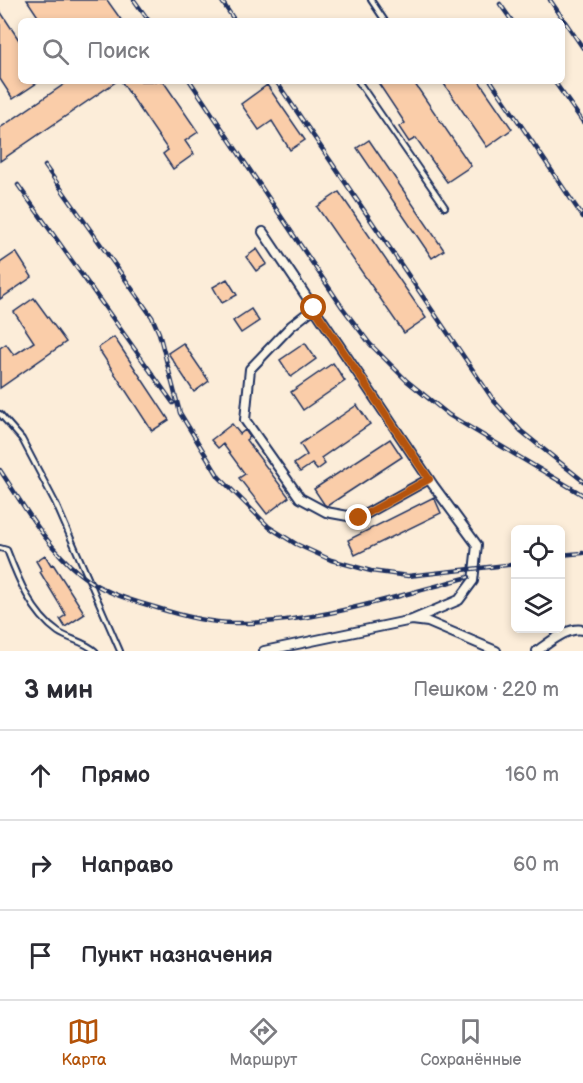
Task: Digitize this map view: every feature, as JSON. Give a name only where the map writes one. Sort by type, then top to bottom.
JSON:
[{"type":"street","points":[[263,232],[429,479],[477,545],[473,581],[459,600],[412,620],[264,651]]},
{"type":"street","points":[[314,308],[291,326],[250,369],[245,420],[300,498],[326,512],[359,518],[429,479]]},
{"type":"street","points":[[412,620],[428,622],[496,651]]},
{"type":"street","points":[[537,651],[562,635],[578,628],[583,630]]},
{"type":"lane","points":[[371,0],[383,18]]},
{"type":"lane","points":[[360,84],[445,207]]},
{"type":"lane","points":[[0,414],[22,440],[55,502],[120,651]]},
{"type":"lane","points":[[0,548],[7,550],[18,580],[41,616],[58,632],[88,644],[95,651]]},
{"type":"building","points":[[27,0],[107,0],[120,18],[39,18]]},
{"type":"building","points":[[0,11],[18,38],[18,84],[36,84],[13,99],[0,79]]},
{"type":"building","points":[[65,84],[113,84],[0,161],[0,128]]},
{"type":"building","points":[[123,84],[165,84],[198,132],[185,141],[194,154],[173,169],[163,154],[168,150]]},
{"type":"building","points":[[379,84],[415,84],[471,166],[447,182],[416,138],[409,142],[399,127],[405,123]]},
{"type":"building","points":[[444,84],[481,84],[512,129],[487,147]]},
{"type":"building","points":[[267,85],[305,140],[290,150],[272,121],[259,130],[241,104]]},
{"type":"building","points":[[369,140],[444,250],[432,258],[357,148]]},
{"type":"building","points":[[339,192],[426,318],[404,333],[317,207]]},
{"type":"building","points":[[257,249],[267,264],[256,271],[246,257]]},
{"type":"building","points":[[16,252],[32,277],[0,299],[0,263]]},
{"type":"building","points":[[227,279],[237,295],[222,303],[213,287]]},
{"type":"building","points":[[34,298],[66,342],[0,388],[0,348],[6,344],[14,355],[34,342],[14,312]]},
{"type":"building","points":[[251,309],[259,321],[241,333],[233,321]]},
{"type":"building","points":[[114,337],[169,420],[152,431],[98,348]]},
{"type":"building","points":[[183,343],[209,381],[194,392],[168,353]]},
{"type":"building","points":[[305,343],[316,359],[291,377],[280,360]]},
{"type":"building","points":[[333,363],[345,381],[303,410],[291,392]]},
{"type":"building","points":[[357,405],[370,424],[321,458],[325,464],[317,470],[312,464],[300,472],[294,464],[307,455],[300,444]]},
{"type":"building","points":[[232,424],[240,434],[245,430],[250,437],[246,440],[289,497],[267,514],[239,478],[245,474],[223,444],[218,448],[211,440]]},
{"type":"building","points":[[390,439],[402,457],[327,506],[324,504],[314,489]]},
{"type":"building","points":[[434,497],[441,513],[355,555],[348,540]]},
{"type":"building","points":[[45,555],[85,614],[65,627],[60,619],[66,615],[40,572],[42,571],[36,561]]},
{"type":"railway","points":[[134,0],[147,18]]},
{"type":"railway","points":[[221,0],[233,18]]},
{"type":"railway","points":[[550,0],[562,18]]},
{"type":"railway","points":[[500,4],[510,18]]},
{"type":"railway","points":[[565,22],[583,48]]},
{"type":"railway","points":[[192,84],[342,307],[370,344],[407,381],[449,415],[583,495]]},
{"type":"railway","points":[[278,84],[494,401],[521,431],[583,481]]},
{"type":"railway","points":[[493,84],[583,217]]},
{"type":"railway","points":[[556,84],[583,122]]},
{"type":"railway","points":[[45,166],[152,317],[159,333],[180,413],[219,477],[269,527],[296,544],[331,560],[371,571],[408,576],[511,565]]},
{"type":"railway","points":[[18,185],[173,403]]},
{"type":"railway","points":[[0,470],[46,538],[80,574],[97,586],[115,594],[193,618],[234,623],[294,619],[353,608],[469,577]]},
{"type":"railway","points":[[565,555],[583,553]]},
{"type":"route","points":[[314,308],[429,479],[359,518]]}]
